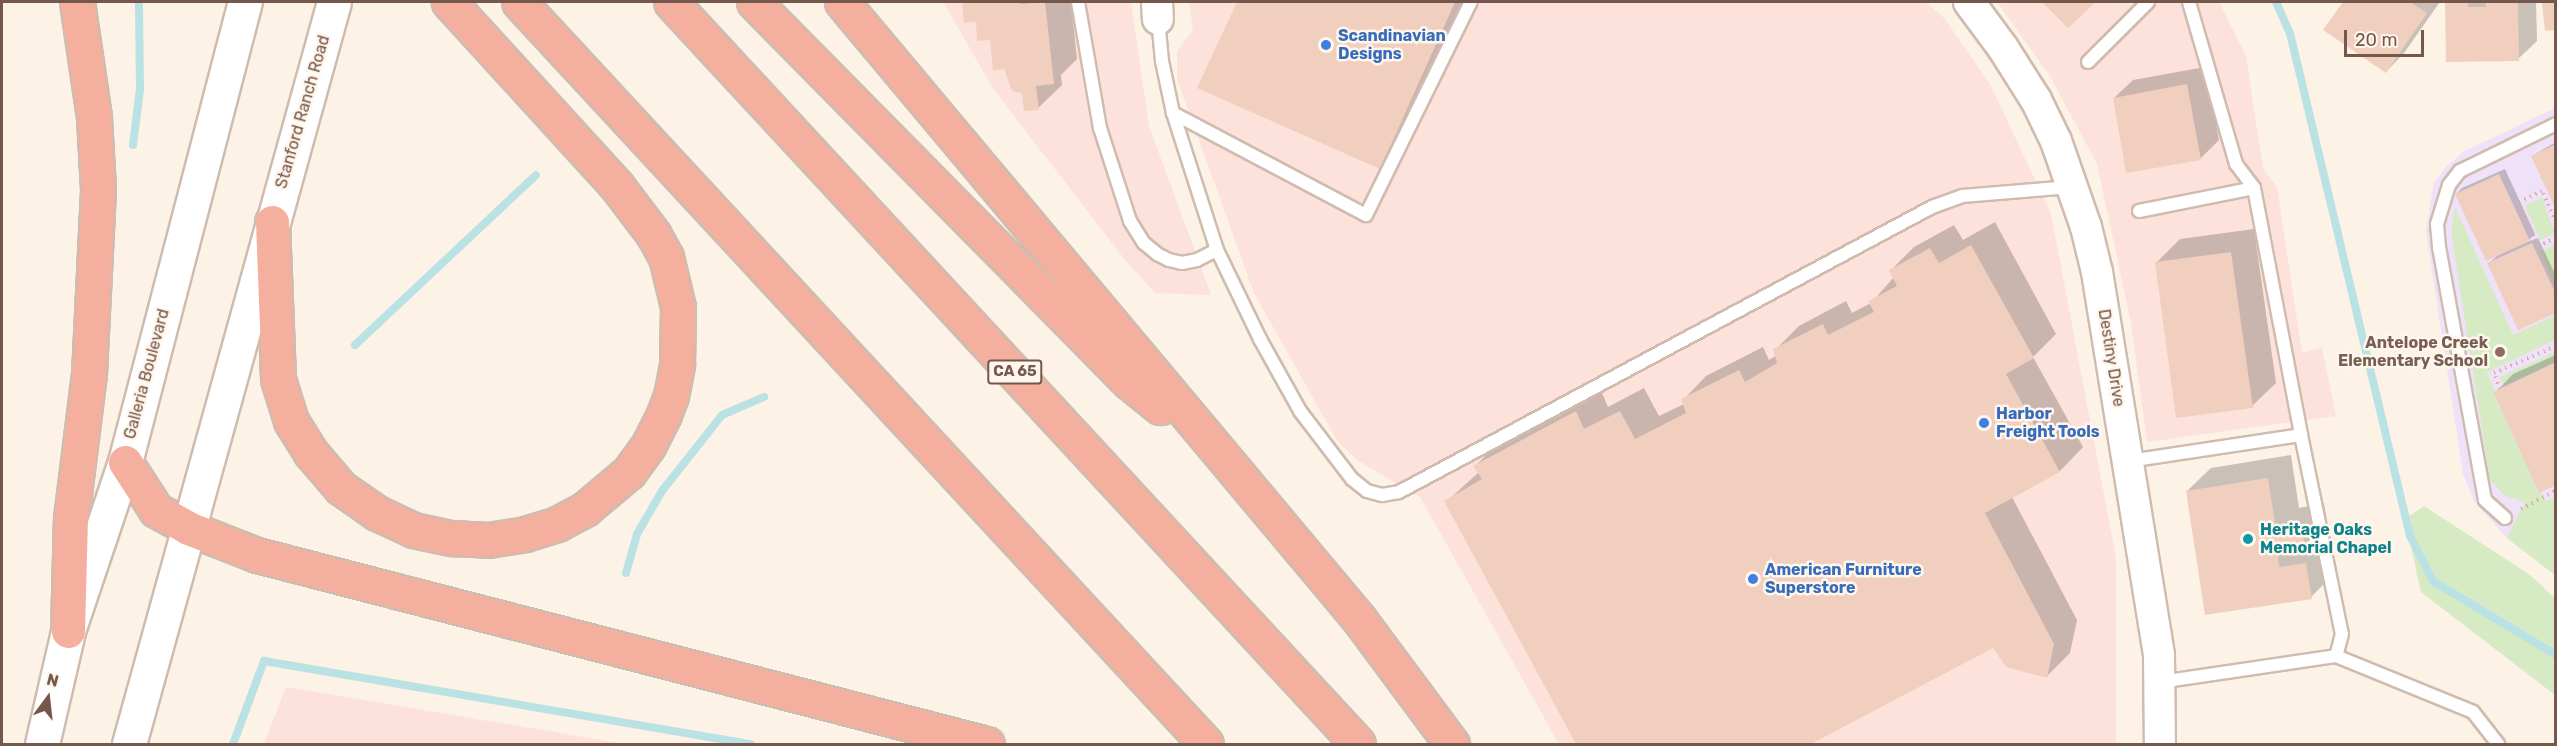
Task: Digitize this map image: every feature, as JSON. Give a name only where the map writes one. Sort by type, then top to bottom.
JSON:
[{"type":"highway","points":[[68,631],[71,518],[89,374],[98,189],[94,117],[77,2]]},
{"type":"highway","points":[[272,222],[278,379],[291,421],[311,453],[341,488],[377,513],[414,530],[452,538],[488,540],[556,524],[585,509],[629,472],[649,444],[664,414],[671,396],[677,364],[678,307],[666,257],[654,235],[616,185],[449,2]]},
{"type":"highway","points":[[519,2],[1206,744]]},
{"type":"highway","name":"CA 65","points":[[671,2],[1358,744]]},
{"type":"highway","points":[[754,2],[1129,381],[1233,468]]},
{"type":"highway","points":[[842,2],[1359,619],[1452,744]]},
{"type":"highway","points":[[124,462],[156,510],[188,528],[256,555],[987,744]]},
{"type":"main road","name":"Galleria Boulevard","points":[[42,744],[68,631],[124,462],[245,2]]},
{"type":"main road","name":"Stanford Ranch Road","points":[[272,222],[334,2]]},
{"type":"main road","points":[[129,744],[272,222]]},
{"type":"street","name":"Destiny Drive","points":[[1969,2],[2003,48],[2036,100],[2056,141],[2086,227],[2097,272],[2159,655],[2160,744]]},
{"type":"lane","points":[[1078,2],[1100,128],[1130,221],[1144,243],[1156,254],[1169,260],[1182,263],[1197,260],[1217,250]]},
{"type":"lane","points":[[1173,113],[1366,215],[1471,2]]},
{"type":"lane","points":[[2088,62],[2148,2]]},
{"type":"lane","points":[[2189,2],[2236,164],[2254,188],[2342,634],[2336,656]]},
{"type":"lane","points":[[1158,10],[1161,61],[1173,113],[1217,250],[1260,339],[1300,411],[1352,479],[1367,491],[1382,495],[1399,492],[1949,200],[2073,187]]},
{"type":"lane","points":[[2505,518],[2485,500],[2439,247],[2438,224],[2449,185],[2460,171],[2556,124]]},
{"type":"lane","points":[[2139,211],[2254,188]]},
{"type":"lane","points":[[2127,461],[2301,435]]},
{"type":"lane","points":[[2160,682],[2336,656],[2473,712],[2494,742]]},
{"type":"path","points":[[2538,246],[2518,202],[2542,191],[2556,222]]},
{"type":"path","points":[[2556,238],[2535,247],[2556,290]]},
{"type":"path","points":[[2500,389],[2494,373],[2556,346]]},
{"type":"path","points":[[2505,518],[2556,490]]},
{"type":"shaded area","points":[[943,2],[1131,2],[1149,126],[1211,295],[1155,293],[1126,261],[994,90]]},
{"type":"shaded area","points":[[1189,2],[1926,2],[1945,19],[1991,86],[2051,214],[2116,558],[2116,744],[1559,744],[1420,497],[1357,460],[1336,439],[1254,293],[1177,79],[1177,52],[1193,30]]},
{"type":"shaded area","points":[[1997,2],[2219,2],[2246,56],[2263,169],[2277,187],[2302,353],[2322,348],[2336,416],[2147,442],[2131,323],[2097,164],[2050,76]]},
{"type":"shaded area","name":"Antelope Creek Elementary School","points":[[2555,108],[2555,575],[2507,538],[2474,501],[2463,474],[2426,231],[2434,182],[2446,167],[2463,152]]},
{"type":"shaded area","points":[[286,687],[625,744],[264,744]]},
{"type":"green space","points":[[2542,198],[2555,233],[2540,240],[2525,206]]},
{"type":"green space","points":[[2455,207],[2513,335],[2555,315],[2555,340],[2487,372],[2495,391],[2493,393],[2539,493],[2543,494],[2546,501],[2555,497],[2555,575],[2507,538],[2525,502],[2505,496],[2490,480],[2451,232]]},
{"type":"green space","points":[[2555,244],[2555,286],[2540,252]]},
{"type":"green space","points":[[2555,352],[2555,362],[2504,386],[2500,377]]},
{"type":"green space","points":[[2424,506],[2530,575],[2555,598],[2555,695],[2421,592],[2405,519]]},
{"type":"building","points":[[962,2],[1020,2],[1020,4],[1045,2],[1054,84],[1036,86],[1039,110],[1024,111],[1022,93],[1012,91],[1004,69],[993,70],[990,40],[977,41],[976,22],[964,23]]},
{"type":"building","name":"Scandinavian Designs","points":[[1237,2],[1455,2],[1380,169],[1197,88]]},
{"type":"building","points":[[2042,2],[2096,2],[2068,28]]},
{"type":"building","points":[[2343,2],[2410,2],[2427,13],[2386,73],[2323,30]]},
{"type":"building","points":[[2445,2],[2468,2],[2468,7],[2486,7],[2486,2],[2518,2],[2519,61],[2446,62]]},
{"type":"building","points":[[2542,2],[2556,2],[2556,30],[2545,31]]},
{"type":"building","points":[[2187,84],[2201,160],[2126,173],[2113,98]]},
{"type":"building","points":[[2556,144],[2556,210],[2531,156]]},
{"type":"building","points":[[2499,174],[2530,241],[2486,261],[2455,194]]},
{"type":"building","points":[[2532,243],[2556,294],[2556,313],[2518,330],[2487,263]]},
{"type":"building","name":"American Furniture Superstore","points":[[1971,245],[2034,358],[2006,374],[2060,472],[1985,513],[2054,644],[2047,678],[2006,667],[1993,648],[1811,744],[1576,744],[1444,501],[1482,479],[1473,466],[1576,411],[1584,429],[1620,411],[1635,439],[1686,413],[1681,399],[1739,370],[1745,382],[1777,363],[1773,349],[1823,324],[1828,335],[1874,312],[1868,301],[1897,286],[1889,270],[1930,248],[1939,263]]},
{"type":"building","points":[[2231,252],[2253,408],[2176,418],[2155,262]]},
{"type":"building","points":[[2556,362],[2556,485],[2539,493],[2493,392]]},
{"type":"building","name":"Heritage Oaks Memorial Chapel","points":[[2268,478],[2276,530],[2301,526],[2305,547],[2277,551],[2279,567],[2306,563],[2312,599],[2205,615],[2186,491]]},
{"type":"waterway","points":[[133,145],[140,89],[139,2]]},
{"type":"waterway","points":[[2276,2],[2290,33],[2410,536],[2433,581],[2556,655]]},
{"type":"waterway","points":[[355,345],[536,175]]},
{"type":"waterway","points":[[626,573],[637,534],[662,491],[722,415],[764,397]]},
{"type":"waterway","points":[[233,744],[264,661],[751,744]]},
{"type":"place","name":"Scandinavian Designs","points":[[1326,45]]},
{"type":"place","name":"Antelope Creek Elementary School","points":[[2500,352]]},
{"type":"place","name":"Harbor Freight Tools","points":[[1984,423]]},
{"type":"place","name":"Heritage Oaks Memorial Chapel","points":[[2248,539]]},
{"type":"place","name":"American Furniture Superstore","points":[[1753,579]]}]
